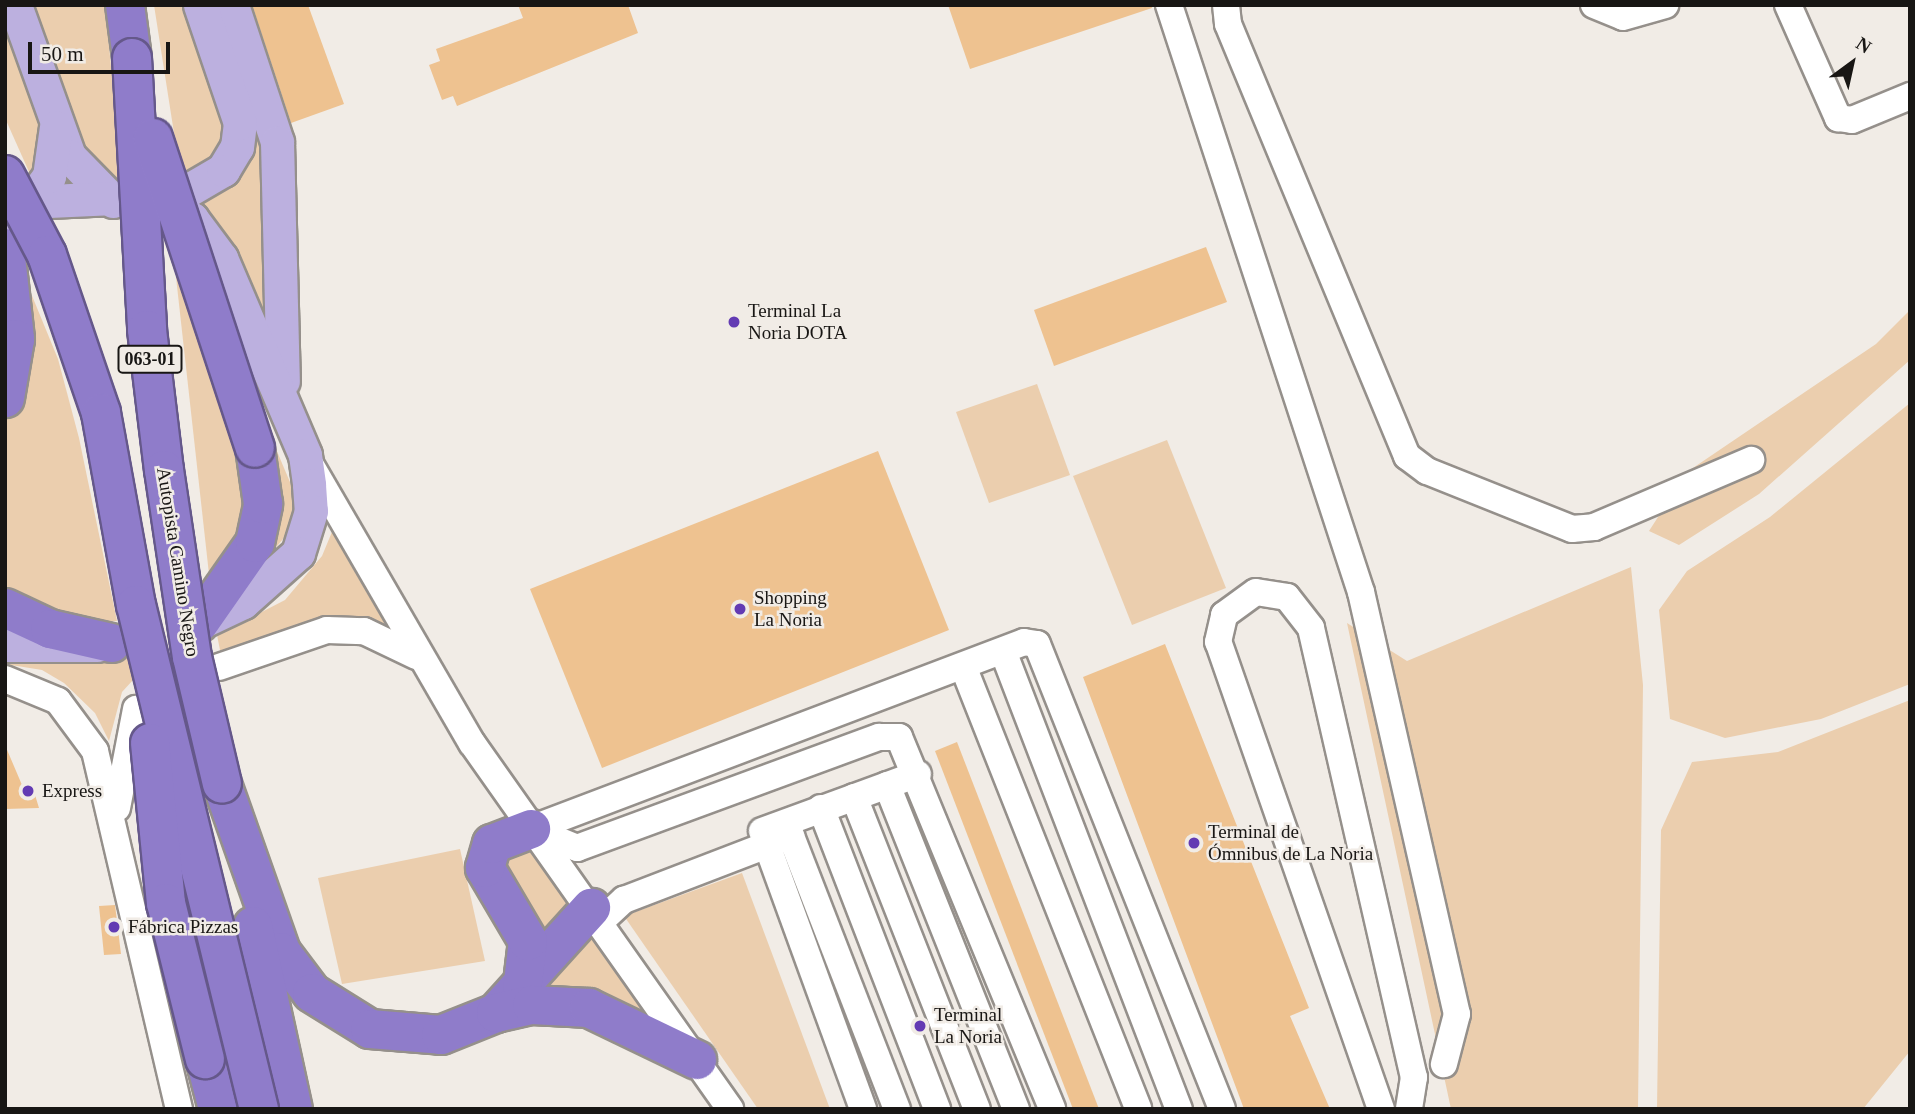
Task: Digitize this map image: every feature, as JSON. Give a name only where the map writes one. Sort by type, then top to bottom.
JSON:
[{"type":"highway","name":"Autopista Camino Negro","points":[[125,5],[132,58],[159,432],[192,657],[293,1109]]},
{"type":"highway","points":[[132,58],[175,221],[255,448],[263,487],[255,543],[199,623]]},
{"type":"highway","name":"063-01","points":[[5,175],[47,255],[101,413],[136,605],[258,1109]]},
{"type":"highway","points":[[5,248],[15,339],[5,398]]},
{"type":"highway","points":[[136,605],[166,903],[218,1109]]},
{"type":"highway","points":[[5,608],[50,629],[116,641]]},
{"type":"highway","points":[[222,785],[281,952],[312,993],[370,1029],[441,1035],[509,1002],[596,915]]},
{"type":"highway","points":[[509,1002],[528,941],[485,868],[492,844],[531,829]]},
{"type":"highway","points":[[509,1002],[589,1008],[697,1060]]},
{"type":"main road","points":[[15,5],[56,127],[77,170],[113,201]]},
{"type":"main road","points":[[18,203],[150,200],[197,189],[230,162],[240,123],[200,5]]},
{"type":"main road","points":[[232,5],[278,142],[285,408]]},
{"type":"main road","points":[[5,234],[18,203],[54,160],[56,127]]},
{"type":"main road","points":[[150,200],[192,219],[222,258],[305,456],[311,511],[298,553],[243,602],[199,623]]},
{"type":"main road","points":[[5,646],[46,650],[116,641]]},
{"type":"street","points":[[1169,5],[1362,592],[1457,1014],[1444,1064]]},
{"type":"street","points":[[1226,5],[1228,24],[1407,457],[1427,471],[1572,529],[1594,527],[1751,460]]},
{"type":"street","points":[[1594,5],[1623,17],[1665,5]]},
{"type":"street","points":[[1788,5],[1838,118],[1852,120],[1910,96]]},
{"type":"street","points":[[305,456],[418,657],[531,829],[596,915],[730,1109]]},
{"type":"street","points":[[1381,1109],[1218,642],[1224,615],[1256,592],[1287,597],[1311,628],[1413,1077],[1409,1109]]},
{"type":"street","points":[[219,667],[327,630],[385,638],[418,657]]},
{"type":"street","points":[[531,829],[1024,642],[1044,652],[1222,1109]]},
{"type":"street","points":[[1003,651],[1179,1109]]},
{"type":"street","points":[[962,666],[1138,1109]]},
{"type":"street","points":[[14,684],[79,723],[95,751],[116,820],[141,964],[179,1109]]},
{"type":"street","points":[[116,820],[136,709]]},
{"type":"street","points":[[531,829],[577,848],[890,734],[904,743],[918,774],[1052,1109]]},
{"type":"street","points":[[596,915],[606,890],[918,774]]},
{"type":"street","points":[[887,785],[1016,1109]]},
{"type":"street","points":[[854,797],[977,1109]]},
{"type":"street","points":[[821,808],[937,1109]]},
{"type":"street","points":[[596,915],[624,900],[791,836],[897,1109]]},
{"type":"street","points":[[767,845],[863,1109]]},
{"type":"shaded area","points":[[25,5],[105,5],[122,180],[91,172]]},
{"type":"shaded area","points":[[154,5],[185,5],[223,121],[220,145],[208,163],[181,178]]},
{"type":"shaded area","points":[[5,13],[41,121],[42,160],[30,174],[5,118]]},
{"type":"shaded area","points":[[263,125],[272,267],[264,324],[229,242],[187,200],[249,132]]},
{"type":"shaded area","points":[[172,241],[249,473],[239,543],[210,583]]},
{"type":"shaded area","points":[[28,286],[58,359],[79,438],[117,621],[81,623],[5,595],[5,424]]},
{"type":"shaded area","points":[[1910,310],[1910,360],[1759,494],[1679,545],[1649,531],[1687,472],[1876,344]]},
{"type":"shaded area","points":[[1037,384],[1070,475],[989,503],[956,412]]},
{"type":"shaded area","points":[[1910,403],[1910,684],[1821,719],[1725,738],[1670,719],[1659,610],[1687,571],[1770,517]]},
{"type":"shaded area","points":[[257,404],[295,494],[289,532],[261,565]]},
{"type":"shaded area","points":[[1167,440],[1226,588],[1132,625],[1073,476]]},
{"type":"shaded area","points":[[334,527],[393,632],[369,618],[329,617],[221,655],[217,635],[285,600],[322,556]]},
{"type":"shaded area","points":[[1631,567],[1643,685],[1638,1109],[1451,1109],[1347,623],[1407,661]]},
{"type":"shaded area","points":[[129,658],[133,680],[122,692],[109,741],[95,713],[64,683],[42,670],[5,664]]},
{"type":"shaded area","points":[[1910,700],[1910,1051],[1863,1109],[1657,1109],[1661,830],[1692,762],[1778,752]]},
{"type":"shaded area","points":[[522,840],[570,908],[542,949],[503,878],[505,848]]},
{"type":"shaded area","points":[[460,849],[485,961],[342,984],[318,878]]},
{"type":"shaded area","points":[[742,873],[830,1109],[758,1109],[624,916]]},
{"type":"shaded area","points":[[583,926],[649,1018],[534,993]]},
{"type":"building","points":[[252,5],[308,5],[344,104],[291,123]]},
{"type":"building","points":[[518,5],[628,5],[638,33],[457,106],[453,96],[442,100],[429,65],[440,61],[436,49],[523,18]]},
{"type":"building","points":[[948,5],[1151,5],[1152,8],[970,69]]},
{"type":"building","points":[[1206,247],[1227,302],[1054,366],[1034,310]]},
{"type":"building","name":"Shopping La Noria","points":[[878,451],[949,630],[602,768],[530,589]]},
{"type":"building","name":"Terminal de Ómnibus de La Noria","points":[[1165,644],[1309,1008],[1290,1016],[1330,1109],[1244,1109],[1083,677]]},
{"type":"building","points":[[957,742],[1099,1109],[1073,1109],[935,751]]},
{"type":"building","points":[[5,745],[22,785],[32,785],[39,808],[5,809]]},
{"type":"building","points":[[115,905],[121,954],[104,955],[99,906]]},
{"type":"place","name":"Terminal La Noria DOTA","points":[[734,322]]},
{"type":"place","name":"Shopping La Noria","points":[[740,609]]},
{"type":"place","name":"Express","points":[[28,791]]},
{"type":"place","name":"Terminal de Ómnibus de La Noria","points":[[1194,843]]},
{"type":"place","name":"Fábrica Pizzas","points":[[114,927]]},
{"type":"place","name":"Terminal La Noria","points":[[920,1026]]}]
